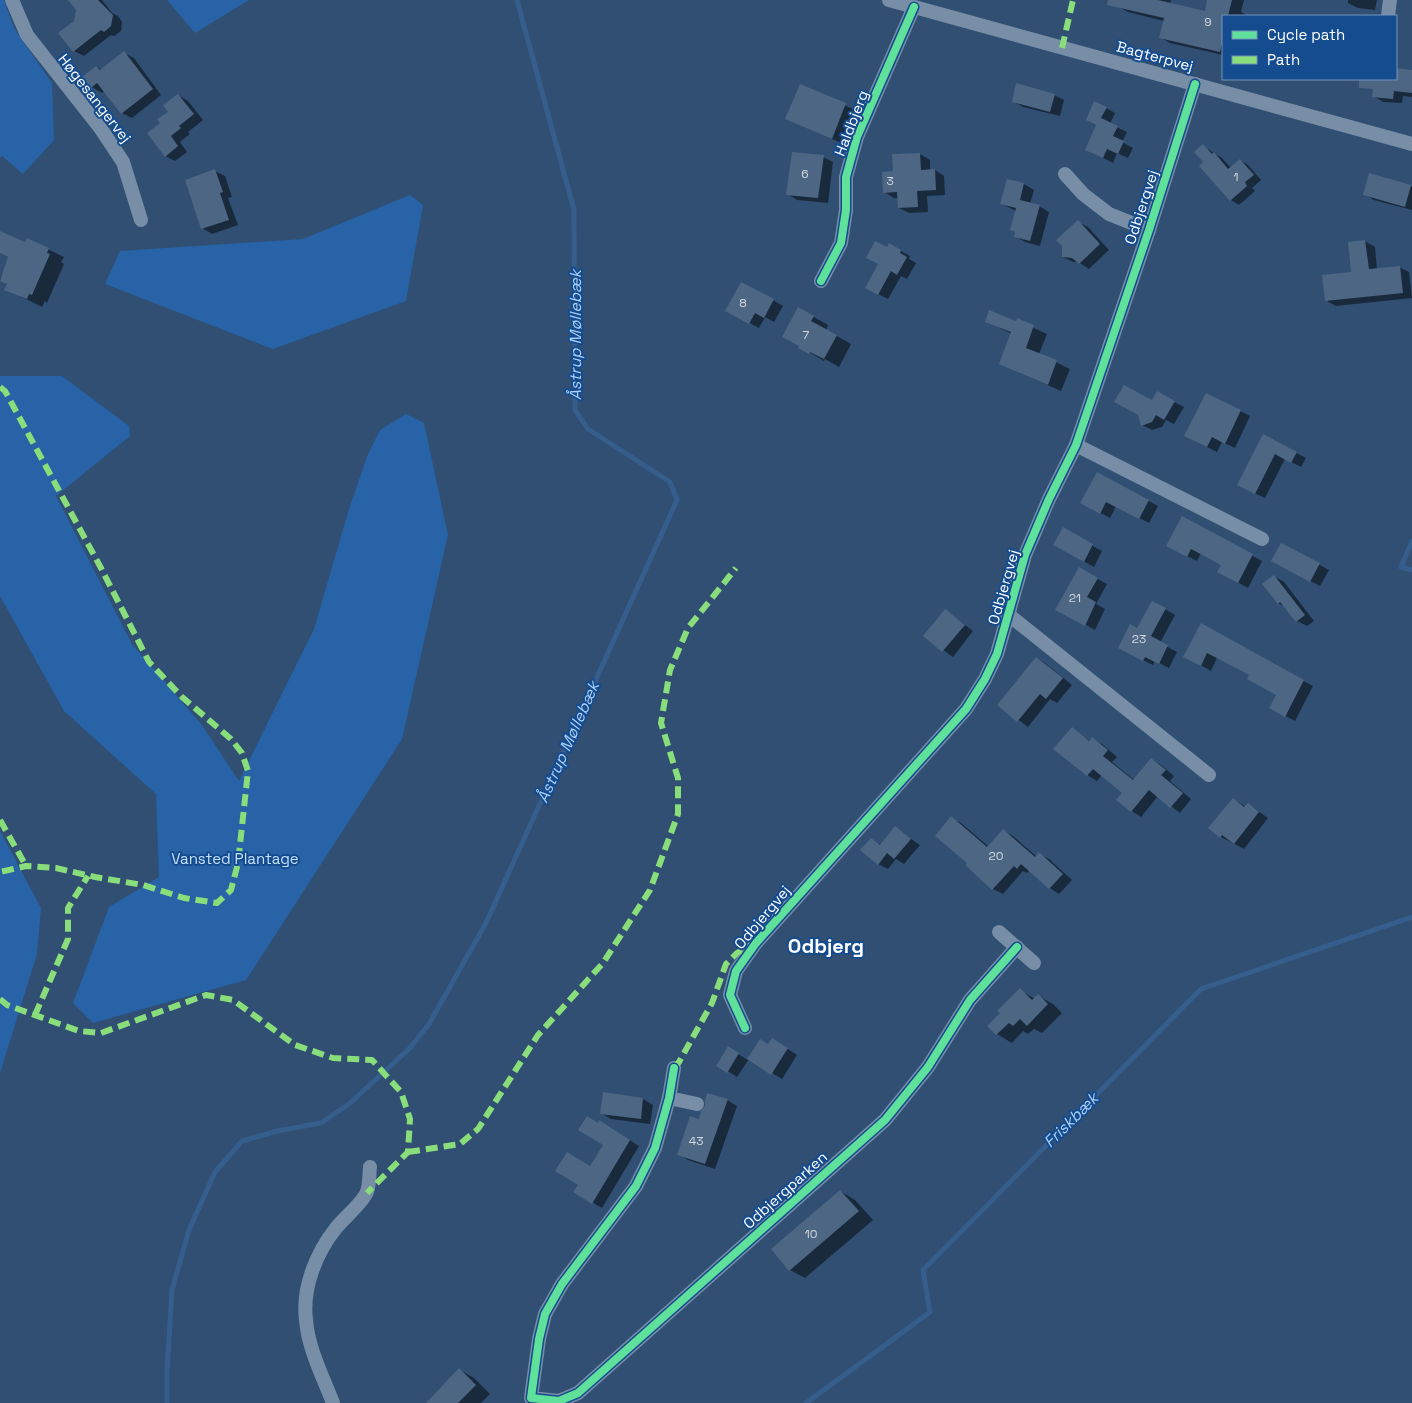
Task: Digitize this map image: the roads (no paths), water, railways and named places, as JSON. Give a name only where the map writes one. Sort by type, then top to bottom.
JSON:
[{"type":"street","name":"Høgesangervej","points":[[12,0],[27,35],[101,129],[123,162],[142,220]]},
{"type":"street","name":"Bagterpvej","points":[[889,0],[1412,144]]},
{"type":"street","points":[[1388,15],[1390,0]]},
{"type":"street","name":"Haldbjerg","points":[[821,280],[841,243],[846,210],[846,177],[857,137],[914,7]]},
{"type":"street","name":"Odbjergvej","points":[[745,1028],[730,995],[736,971],[756,943],[966,709],[997,654],[1025,555],[1049,499],[1076,445],[1149,230],[1195,84]]},
{"type":"street","name":"Odbjergvej","points":[[1065,174],[1083,194],[1109,214],[1149,230]]},
{"type":"street","points":[[1076,445],[1262,539]]},
{"type":"street","name":"Odbjergvej","points":[[1009,615],[1210,775]]},
{"type":"street","points":[[999,932],[1034,963]]},
{"type":"street","name":"Odbjergparken","points":[[674,1068],[669,1098],[655,1148],[636,1186],[562,1284],[545,1314],[539,1339],[530,1400],[559,1401],[578,1393],[885,1120],[928,1067],[970,1000],[1016,947]]},
{"type":"street","points":[[669,1098],[697,1104]]},
{"type":"street","points":[[333,1403],[311,1344],[306,1320],[306,1297],[311,1274],[318,1256],[334,1230],[367,1193],[370,1167]]},
{"type":"waterway","name":"Åstrup Møllebæk","points":[[167,1403],[172,1290],[189,1230],[215,1172],[242,1141],[277,1131],[321,1123],[349,1104],[410,1048],[429,1024],[486,923],[677,500],[670,482],[588,429],[575,410],[574,210],[517,0]]},
{"type":"waterway","name":"Friskbæk","points":[[1412,541],[1401,567],[1412,570]]},
{"type":"waterway","name":"Friskbæk","points":[[806,1403],[930,1312],[923,1270],[1201,989],[1412,917]]},
{"type":"district","name":"Odbjerg","points":[[826,946]]},
{"type":"park label","name":"Vansted Plantage","points":[[235,858]]}]
